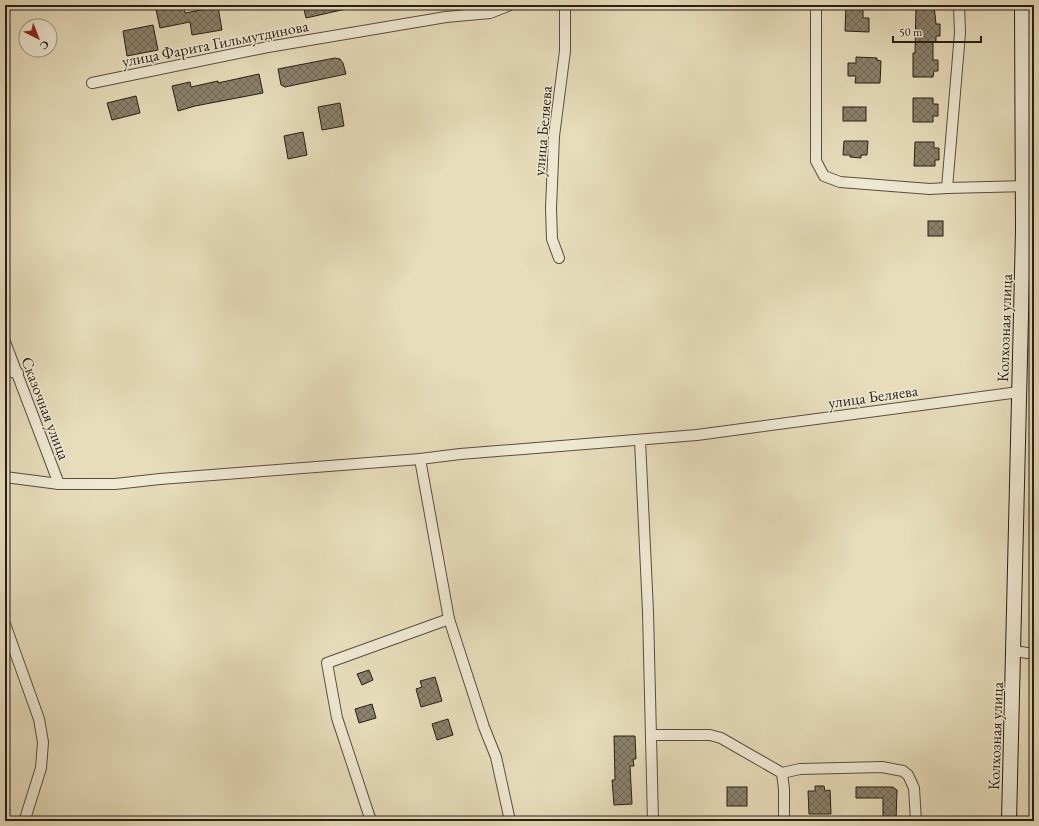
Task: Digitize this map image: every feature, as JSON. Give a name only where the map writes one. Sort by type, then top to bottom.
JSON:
[{"type":"main road","name":"Колхозная улица","points":[[1009,821],[1019,392],[1029,234],[1023,186],[1028,96],[1022,5]]},
{"type":"street","name":"улица Фарита Гильмутдинова","points":[[92,84],[298,41],[446,17],[490,13],[510,5]]},
{"type":"street","name":"улица Беляева","points":[[559,258],[552,239],[551,208],[554,136],[565,51],[565,5]]},
{"type":"street","points":[[816,5],[816,161],[824,176],[840,182],[930,189],[1023,186]]},
{"type":"street","points":[[947,188],[960,33],[959,5]]},
{"type":"street","name":"Сказочная улица","points":[[5,342],[59,484]]},
{"type":"street","points":[[5,371],[18,373]]},
{"type":"street","name":"улица Беляева","points":[[7,480],[59,484],[115,484],[160,479],[640,440],[732,431],[1019,392]]},
{"type":"street","points":[[640,440],[648,612],[653,821]]},
{"type":"street","points":[[420,459],[449,619],[484,727],[496,757],[510,821]]},
{"type":"street","points":[[371,821],[337,718],[327,663],[449,619]]},
{"type":"street","points":[[5,624],[39,719],[43,742],[41,768],[25,819]]},
{"type":"street","points":[[1014,651],[1034,654]]},
{"type":"street","points":[[651,735],[710,736],[721,738],[782,773],[800,769],[882,767],[903,771],[908,775],[914,788],[916,821]]},
{"type":"street","points":[[782,773],[784,789],[784,821]]},
{"type":"building","points":[[155,5],[183,5],[185,13],[218,7],[222,30],[192,35],[190,22],[160,28]]},
{"type":"building","points":[[303,5],[346,5],[346,9],[306,18]]},
{"type":"building","points":[[846,5],[863,5],[863,18],[869,18],[869,32],[845,31]]},
{"type":"building","points":[[916,5],[934,5],[936,24],[940,24],[940,36],[936,36],[936,42],[933,42],[933,60],[938,60],[938,71],[934,71],[933,77],[913,77]]},
{"type":"building","points":[[153,25],[158,50],[127,56],[123,31]]},
{"type":"building","points":[[856,57],[877,58],[877,60],[881,61],[880,83],[855,83],[856,76],[848,76],[848,63],[856,63]]},
{"type":"building","points":[[335,58],[340,59],[343,63],[346,74],[285,87],[281,85],[278,69]]},
{"type":"building","points":[[259,74],[263,93],[195,106],[178,111],[172,86],[190,82],[191,87]]},
{"type":"building","points":[[136,96],[140,113],[112,120],[107,103]]},
{"type":"building","points":[[913,98],[933,98],[933,104],[938,104],[938,116],[933,116],[933,122],[913,122]]},
{"type":"building","points":[[340,103],[344,126],[322,130],[318,107]]},
{"type":"building","points":[[843,107],[866,107],[866,121],[843,121]]},
{"type":"building","points":[[303,132],[307,155],[288,159],[284,136]]},
{"type":"building","points":[[844,141],[868,141],[867,155],[861,155],[861,158],[843,155]]},
{"type":"building","points":[[915,142],[934,142],[934,148],[939,148],[939,160],[935,160],[935,166],[914,166]]},
{"type":"building","points":[[928,221],[943,221],[943,236],[928,236]]},
{"type":"building","points":[[369,670],[373,680],[362,685],[357,674]]},
{"type":"building","points":[[435,677],[442,701],[421,707],[416,689],[422,687],[420,681]]},
{"type":"building","points":[[372,704],[376,718],[359,723],[355,709]]},
{"type":"building","points":[[448,719],[453,735],[437,740],[432,724]]},
{"type":"building","points":[[614,736],[635,736],[636,759],[633,759],[634,766],[630,766],[632,804],[614,805],[612,780],[615,780]]},
{"type":"building","points":[[815,786],[824,786],[825,791],[830,790],[831,814],[809,814],[808,791],[815,791]]},
{"type":"building","points":[[727,787],[747,787],[747,806],[727,806]]},
{"type":"building","points":[[856,787],[893,787],[897,790],[896,821],[883,821],[883,798],[856,798]]}]
